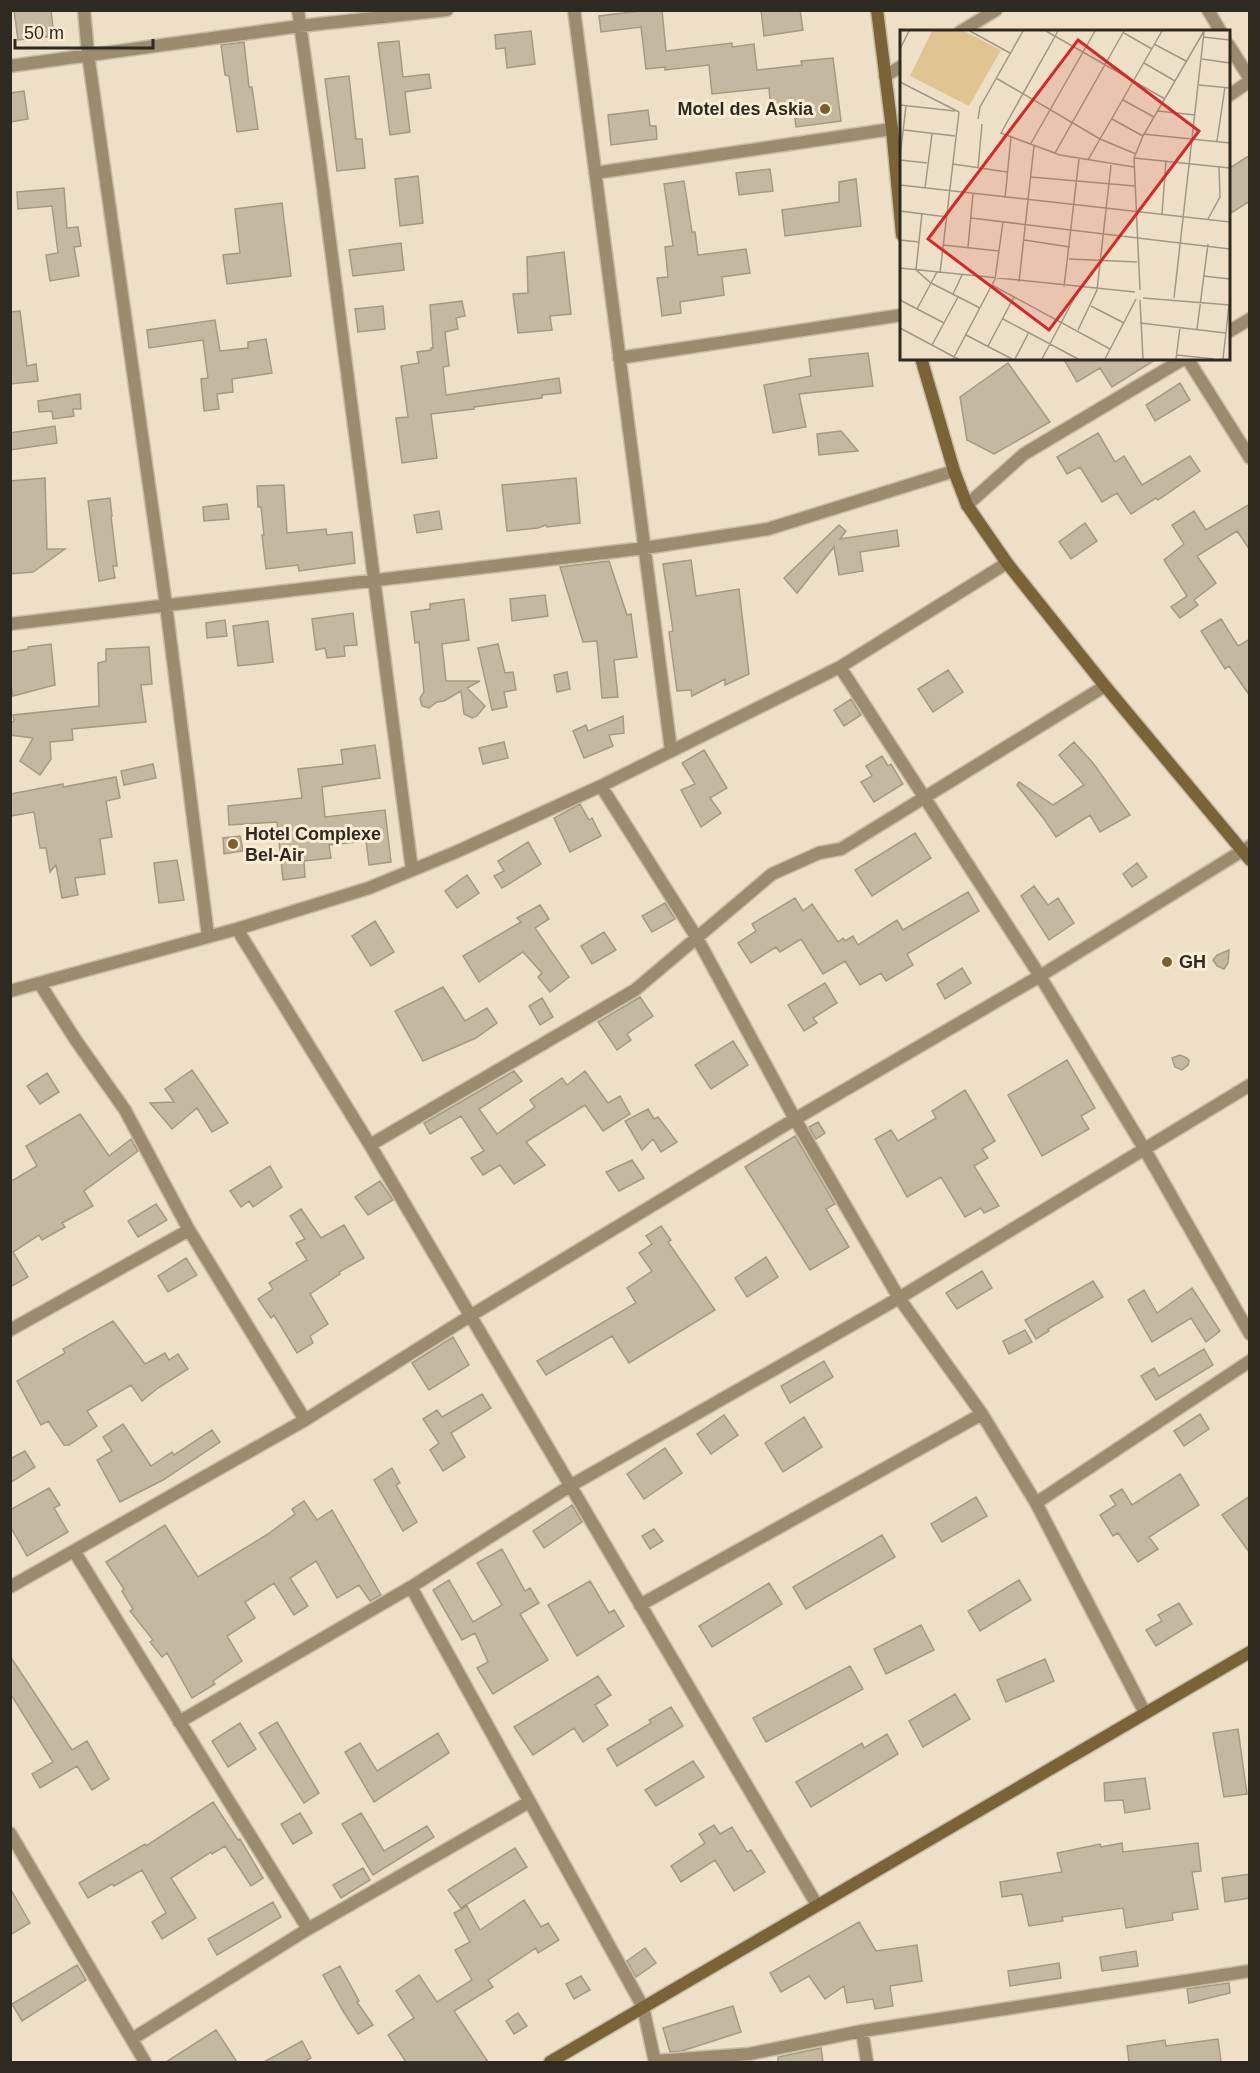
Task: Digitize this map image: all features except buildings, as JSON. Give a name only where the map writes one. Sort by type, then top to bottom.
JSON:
[{"type":"street","points":[[84,10],[88,54],[166,605],[208,936]]},
{"type":"street","points":[[298,10],[412,870]]},
{"type":"street","points":[[10,66],[300,26],[447,10]]},
{"type":"street","points":[[574,10],[671,750]]},
{"type":"street","points":[[877,10],[900,214]]},
{"type":"street","points":[[963,30],[996,10]]},
{"type":"street","points":[[1208,10],[1220,30]]},
{"type":"street","points":[[1230,47],[1250,80],[1230,95]]},
{"type":"street","points":[[885,76],[900,67]]},
{"type":"street","points":[[595,173],[892,129]]},
{"type":"street","points":[[620,358],[900,315]]},
{"type":"street","points":[[1230,331],[1250,319]]},
{"type":"street","points":[[10,1587],[305,1420],[470,1316],[795,1119],[1247,852],[1105,686],[1007,563],[967,504],[954,471],[922,360]]},
{"type":"street","points":[[967,504],[1024,454],[1183,360]]},
{"type":"street","points":[[1187,360],[1250,458]]},
{"type":"street","points":[[10,624],[645,548],[768,529],[954,471]]},
{"type":"street","points":[[10,991],[237,929],[369,888],[412,870],[601,786],[840,667],[1007,563]]},
{"type":"street","points":[[840,667],[1040,976],[1145,1150],[1250,1334]]},
{"type":"street","points":[[370,1145],[635,990],[772,874],[819,853],[841,849],[1105,686]]},
{"type":"street","points":[[601,786],[697,938],[795,1119],[899,1298],[982,1414],[1036,1503],[1145,1713]]},
{"type":"street","points":[[237,929],[370,1145],[817,1905]]},
{"type":"street","points":[[40,984],[125,1110],[189,1230],[305,1420]]},
{"type":"street","points":[[179,1722],[411,1587],[570,1486],[899,1298],[1250,1085]]},
{"type":"street","points":[[10,1330],[189,1230]]},
{"type":"street","points":[[1036,1503],[1250,1361]]},
{"type":"street","points":[[640,1605],[982,1414]]},
{"type":"street","points":[[74,1551],[308,1929]]},
{"type":"street","points":[[411,1587],[643,2007],[655,2062],[749,2054],[862,2031],[1250,1971]]},
{"type":"street","points":[[550,2062],[1250,1652]]},
{"type":"street","points":[[132,2039],[308,1929],[529,1802]]},
{"type":"street","points":[[10,1833],[145,2062]]},
{"type":"street","points":[[862,2031],[867,2062]]},
{"type":"place","name":"Motel des Askia","points":[[825,109]]},
{"type":"place","name":"Hotel Complexe Bel-Air","points":[[233,844]]},
{"type":"place","name":"GH","points":[[1167,962]]}]
